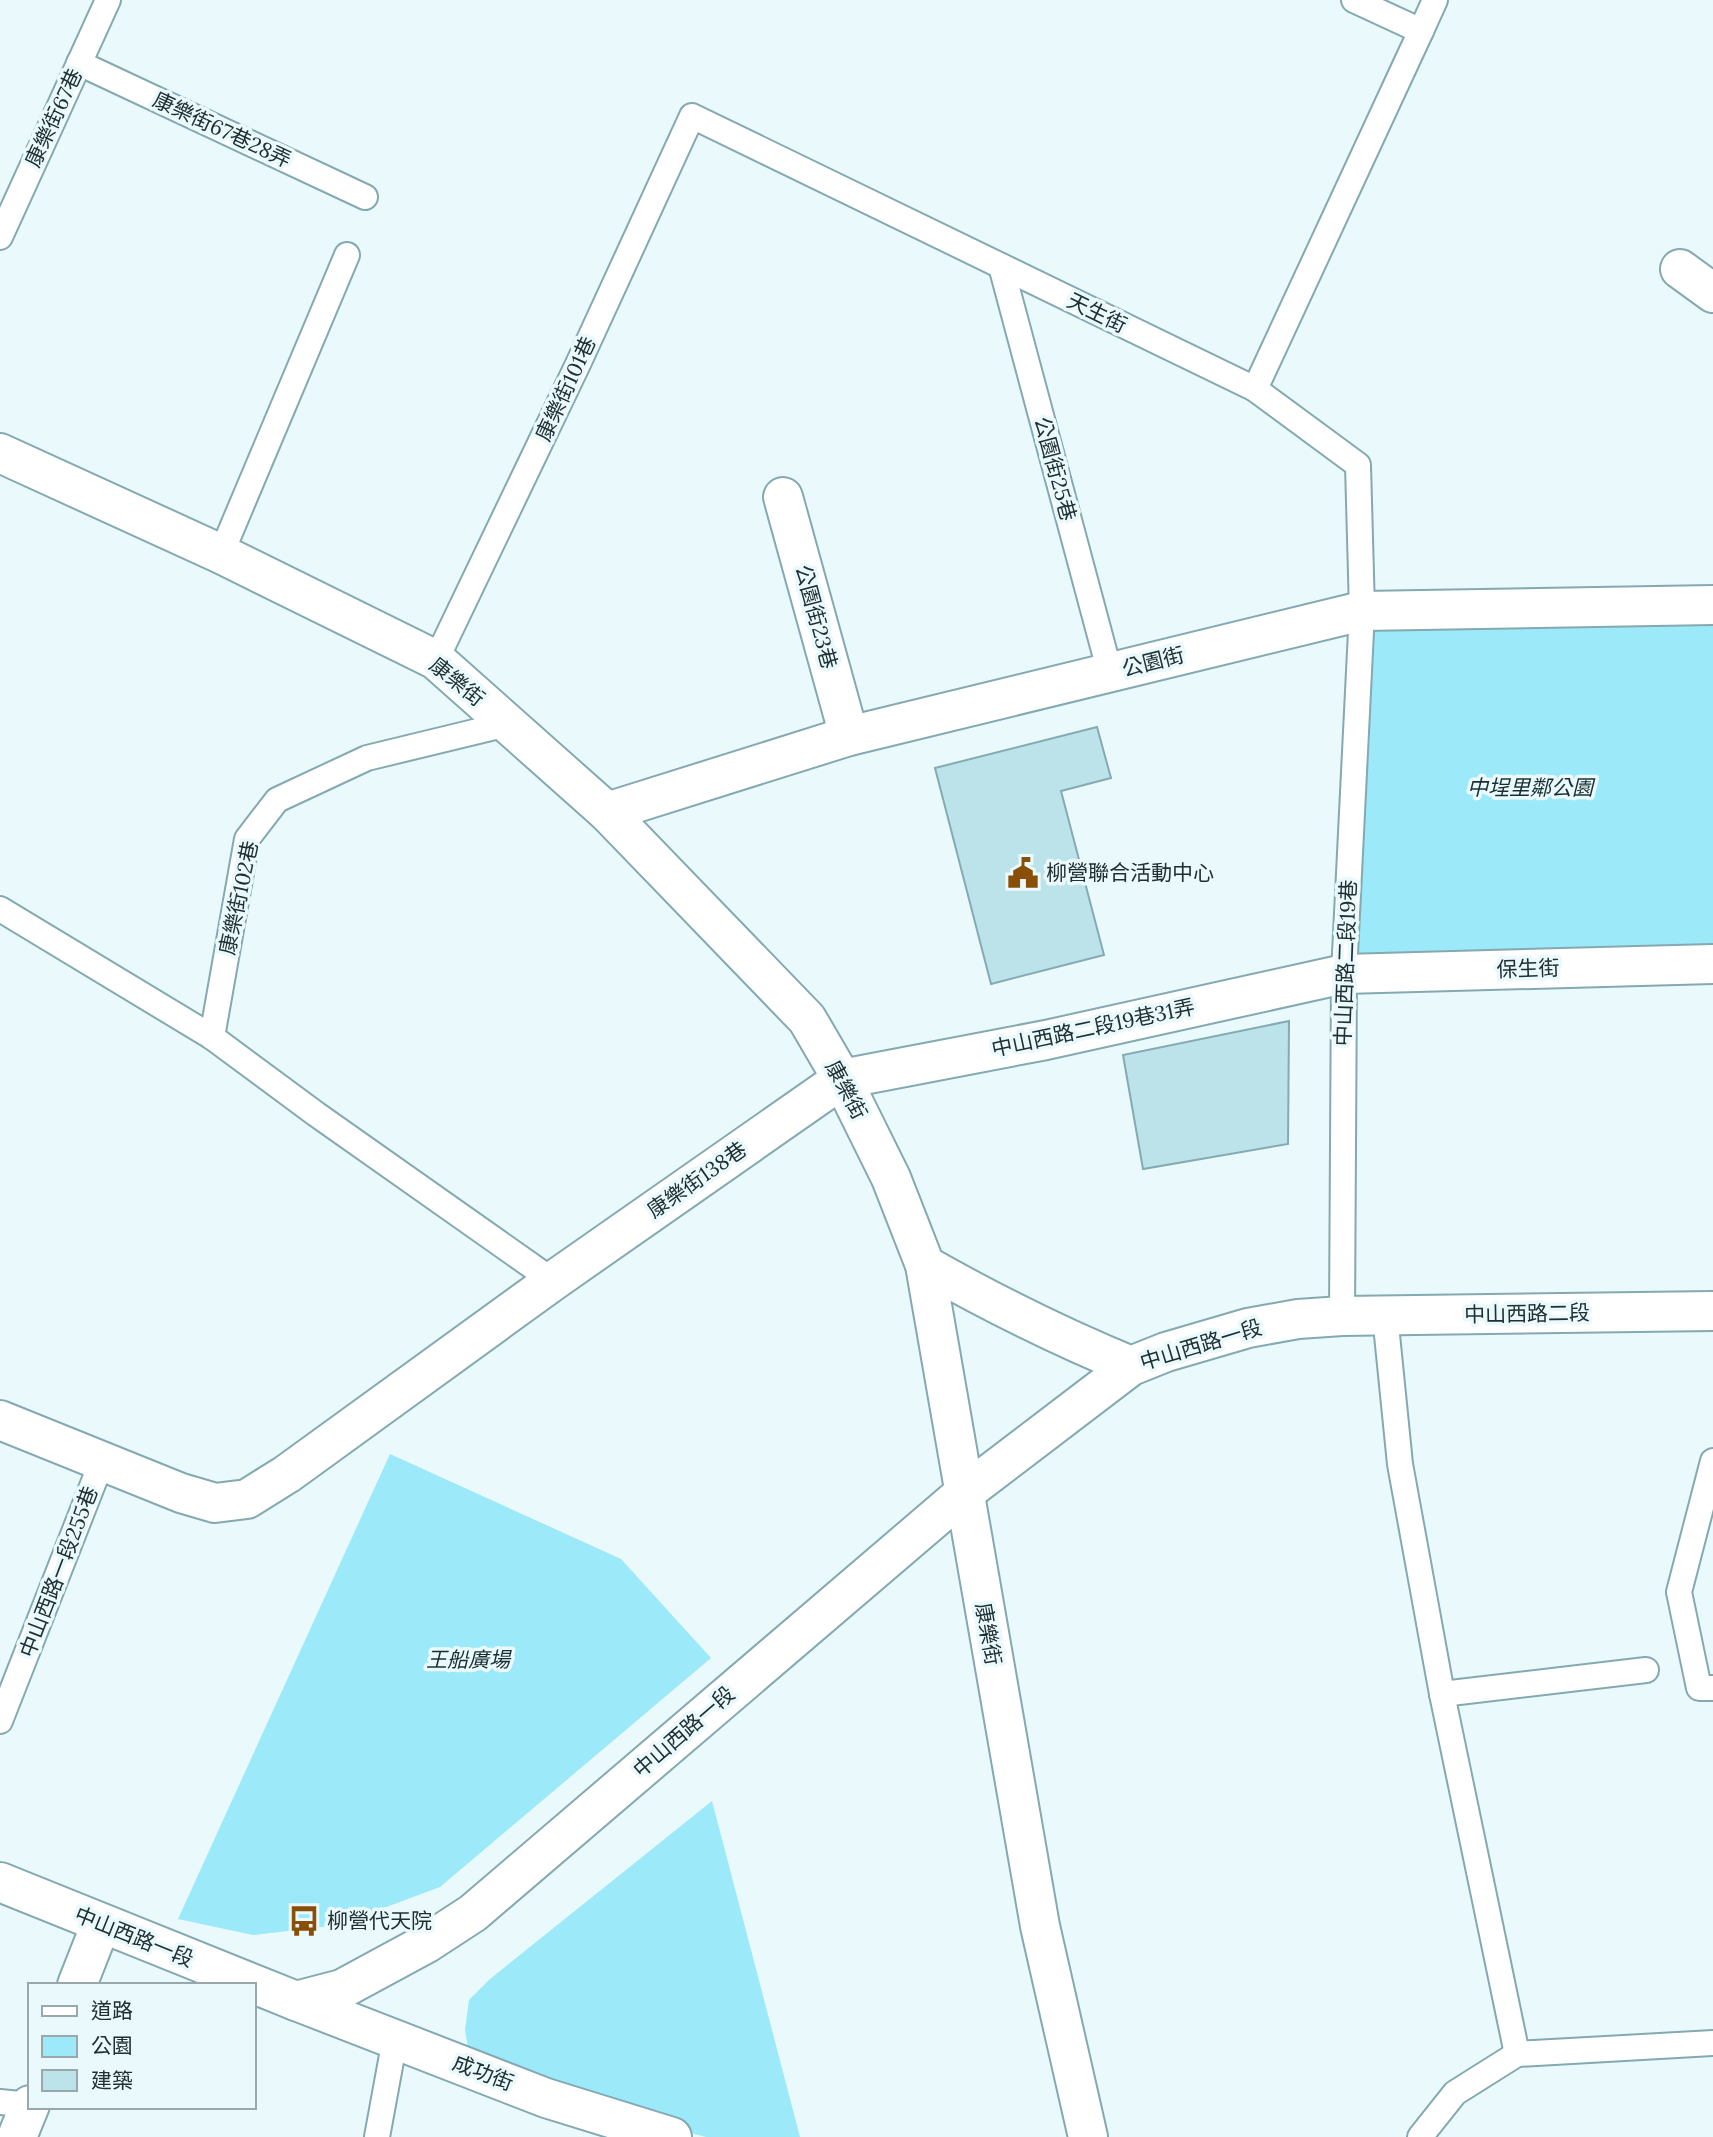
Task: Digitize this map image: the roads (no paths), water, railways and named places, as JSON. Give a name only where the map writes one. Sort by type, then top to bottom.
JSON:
[{"type":"street","points":[[1680,268],[1713,293]]},
{"type":"street","name":"康樂街","points":[[0,453],[221,554],[436,660],[607,812],[807,1019],[842,1079],[891,1178],[925,1265],[1040,1926],[1088,2137]]},
{"type":"street","name":"公園街23巷","points":[[783,497],[849,736]]},
{"type":"street","name":"公園街","points":[[607,812],[849,736],[1362,611],[1713,606]]},
{"type":"street","name":"保生街","points":[[1344,974],[1713,964]]},
{"type":"street","name":"中山西路二段19巷31弄","points":[[842,1079],[1046,1040],[1344,974]]},
{"type":"street","name":"康樂街138巷","points":[[0,1420],[181,1493],[215,1503],[247,1499],[287,1474],[553,1281],[842,1079]]},
{"type":"street","points":[[925,1265],[987,1301],[1131,1366]]},
{"type":"street","name":"中山西路二段","points":[[1342,1316],[1713,1311]]},
{"type":"street","name":"中山西路一段","points":[[256,1985],[296,2001],[342,1989],[427,1943],[472,1913],[963,1494],[1131,1366],[1166,1352],[1248,1328],[1298,1319],[1342,1316]]},
{"type":"street","name":"中山西路一段","points":[[0,1882],[250,1983]]},
{"type":"street","points":[[78,1983],[101,1924]]},
{"type":"street","name":"成功街","points":[[296,2001],[546,2098],[673,2137]]},
{"type":"street","points":[[17,2137],[28,2109]]},
{"type":"lane","name":"康樂街67巷","points":[[0,237],[108,0]]},
{"type":"lane","points":[[1354,0],[1421,31]]},
{"type":"lane","points":[[1255,389],[1435,0]]},
{"type":"lane","name":"康樂街67巷28弄","points":[[79,63],[365,197]]},
{"type":"lane","name":"天生街","points":[[692,116],[1255,389],[1358,465],[1362,611]]},
{"type":"lane","name":"康樂街101巷","points":[[436,660],[578,364],[692,116]]},
{"type":"lane","points":[[221,554],[347,255]]},
{"type":"lane","name":"公園街25巷","points":[[1001,266],[1110,673]]},
{"type":"lane","name":"中山西路二段19巷","points":[[1342,1316],[1344,974],[1362,611]]},
{"type":"lane","name":"康樂街102巷","points":[[212,1037],[247,839],[277,800],[367,758],[507,724]]},
{"type":"lane","points":[[0,909],[212,1037],[327,1122],[553,1281]]},
{"type":"lane","points":[[1385,1315],[1400,1464],[1442,1694],[1517,2054]]},
{"type":"lane","name":"中山西路一段255巷","points":[[0,1721],[102,1461]]},
{"type":"lane","points":[[1713,1461],[1679,1591],[1699,1688],[1713,1688]]},
{"type":"lane","points":[[1442,1694],[1646,1670]]},
{"type":"lane","points":[[377,2137],[396,2039]]},
{"type":"lane","points":[[1420,2137],[1455,2093],[1517,2054],[1713,2043]]},
{"type":"lane","points":[[0,2102],[28,2105]]},
{"type":"place","name":"柳營聯合活動中心","points":[[1023,873]]},
{"type":"place","name":"柳營代天院","points":[[304,1921]]},
{"type":"park label","name":"中埕里鄰公園","points":[[1530,788]]},
{"type":"park label","name":"王船廣場","points":[[468,1660]]}]
